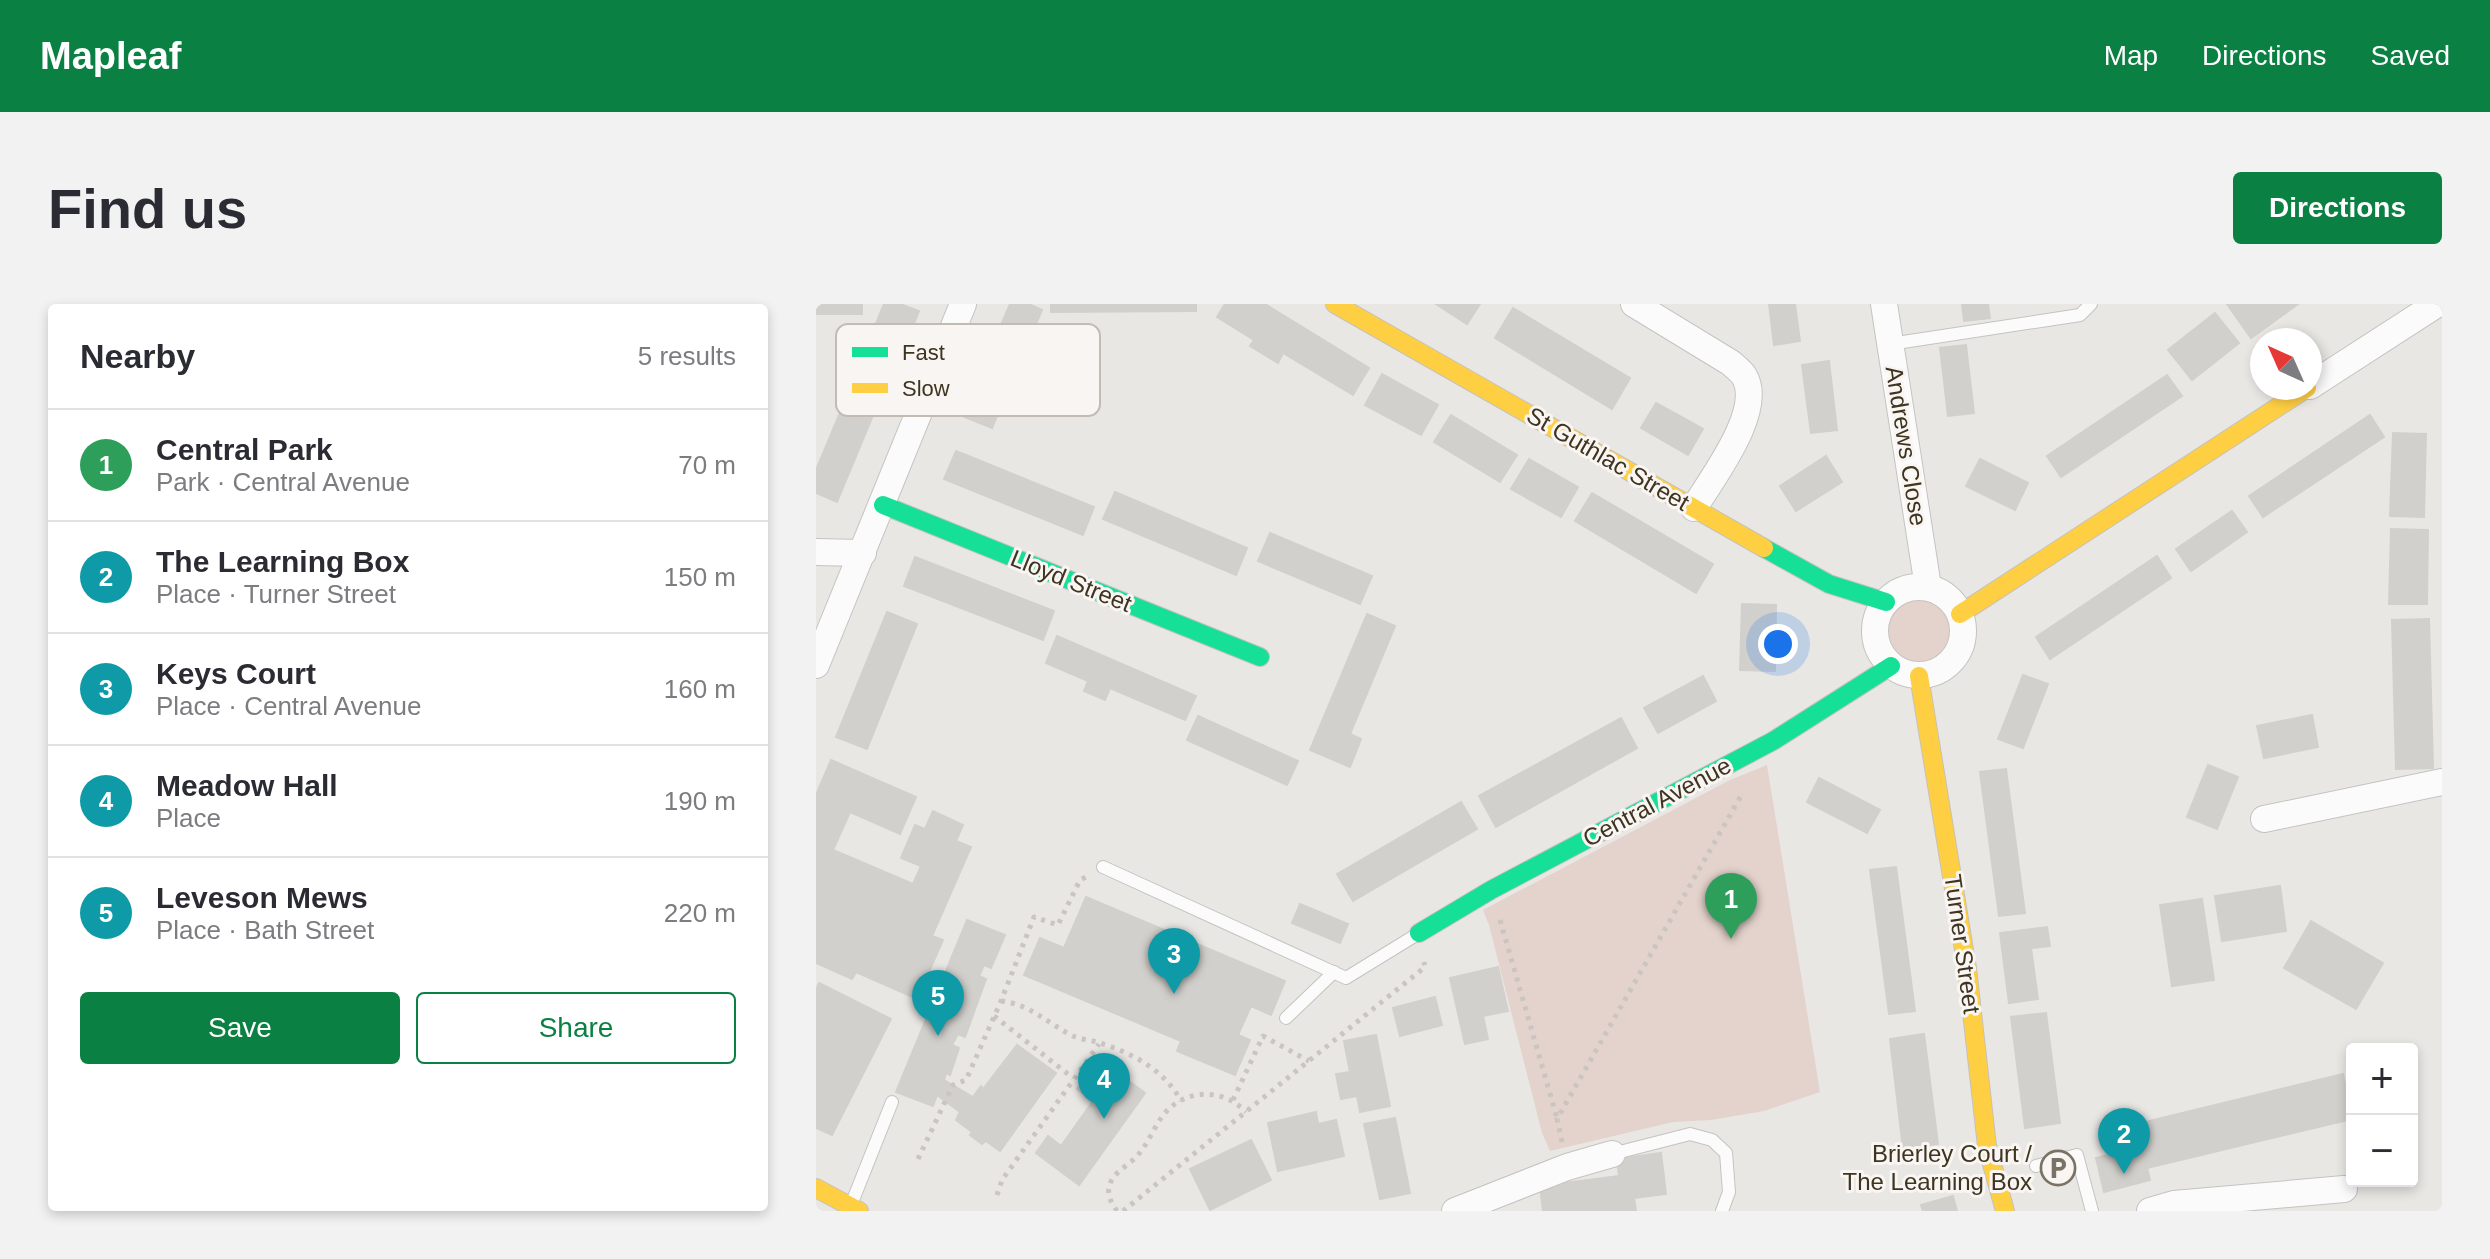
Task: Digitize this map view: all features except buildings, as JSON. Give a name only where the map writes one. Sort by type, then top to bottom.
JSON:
[{"type":"main road","name":"St Guthlac Street","points":[[1335,304],[1829,584],[1886,602]]},
{"type":"main road","points":[[1960,614],[2288,400]]},
{"type":"main road","name":"Lloyd Street","points":[[883,505],[1260,657]]},
{"type":"main road","name":"Central Avenue","points":[[1419,933],[1491,890],[1773,741],[1891,666]]},
{"type":"main road","name":"Turner Street","points":[[1919,676],[1967,968],[1987,1146],[2005,1211]]},
{"type":"main road","points":[[816,1188],[854,1209]]},
{"type":"street","points":[[955,324],[963,304]]},
{"type":"street","points":[[1634,304],[1731,363],[1744,375],[1750,391],[1742,427],[1694,508]]},
{"type":"street","name":"Andrews Close","points":[[1884,304],[1928,587]]},
{"type":"street","points":[[2322,378],[2437,304]]},
{"type":"street","points":[[816,665],[918,416]]},
{"type":"street","points":[[816,552],[863,553]]},
{"type":"street","points":[[1928,587],[1942,593],[1953,602],[1964,628],[1963,642],[1957,656],[1934,674],[1909,675],[1891,666],[1876,643],[1878,614],[1886,602],[1905,589],[1928,587]]},
{"type":"street","points":[[2264,819],[2442,782]]},
{"type":"street","points":[[1455,1211],[1567,1167],[1612,1154]]},
{"type":"street","points":[[2150,1211],[2174,1204],[2344,1189]]},
{"type":"lane","points":[[1890,344],[2080,315],[2091,304]]},
{"type":"lane","points":[[1103,867],[1346,978],[1419,933]]},
{"type":"lane","points":[[1286,1018],[1334,972]]},
{"type":"lane","points":[[854,1209],[892,1102]]},
{"type":"lane","points":[[1612,1154],[1690,1134],[1712,1140],[1726,1153],[1729,1192],[1722,1211]]},
{"type":"lane","points":[[2036,1166],[2077,1155],[2092,1211]]},
{"type":"path","points":[[1557,1119],[1750,781]]},
{"type":"path","points":[[918,1159],[953,1085],[966,1080],[1034,917],[1058,925],[1080,880],[1103,867]]},
{"type":"path","points":[[1491,890],[1557,1119],[1567,1167]]},
{"type":"path","points":[[1123,1211],[1425,967],[1419,933]]},
{"type":"path","points":[[1001,1001],[1019,1003],[1075,1037],[1099,1043],[1148,1064],[1175,1090],[1181,1101]]},
{"type":"path","points":[[994,1016],[1073,1078]]},
{"type":"path","points":[[1233,1100],[1263,1036],[1309,1061]]},
{"type":"path","points":[[997,1195],[1002,1180],[1099,1043]]},
{"type":"path","points":[[1117,1211],[1108,1189],[1116,1174],[1139,1154],[1166,1112],[1181,1101],[1204,1094],[1223,1095],[1246,1112]]},
{"type":"shaded area","points":[[1916,587],[1934,590],[1948,598],[1962,622],[1958,649],[1949,663],[1934,674],[1882,656],[1878,644],[1878,622],[1887,603],[1894,596]]},
{"type":"shaded area","points":[[1767,765],[1820,1092],[1764,1111],[1711,1120],[1673,1122],[1550,1151],[1542,1133],[1483,910],[1730,780]]},
{"type":"traffic: fast","points":[[883,505],[1260,657]]},
{"type":"traffic: fast","points":[[1764,548],[1829,584],[1886,602]]},
{"type":"traffic: fast","points":[[1419,933],[1491,890],[1773,741],[1891,666]]},
{"type":"traffic: slow","points":[[1335,304],[1764,548]]},
{"type":"traffic: slow","points":[[1960,614],[2289,400]]},
{"type":"traffic: slow","points":[[1919,676],[1967,968],[1987,1146],[2005,1211]]},
{"type":"traffic: slow","points":[[816,1188],[859,1211]]},
{"type":"place","name":"Central Park","points":[[1731,939]]},
{"type":"place","name":"Keys Court","points":[[1174,994]]},
{"type":"place","name":"Leveson Mews","points":[[938,1036]]},
{"type":"place","name":"Meadow Hall","points":[[1104,1119]]},
{"type":"place","name":"Brierley Court / The Learning Box","points":[[2058,1168]]},
{"type":"place","name":"The Learning Box","points":[[2124,1174]]}]
